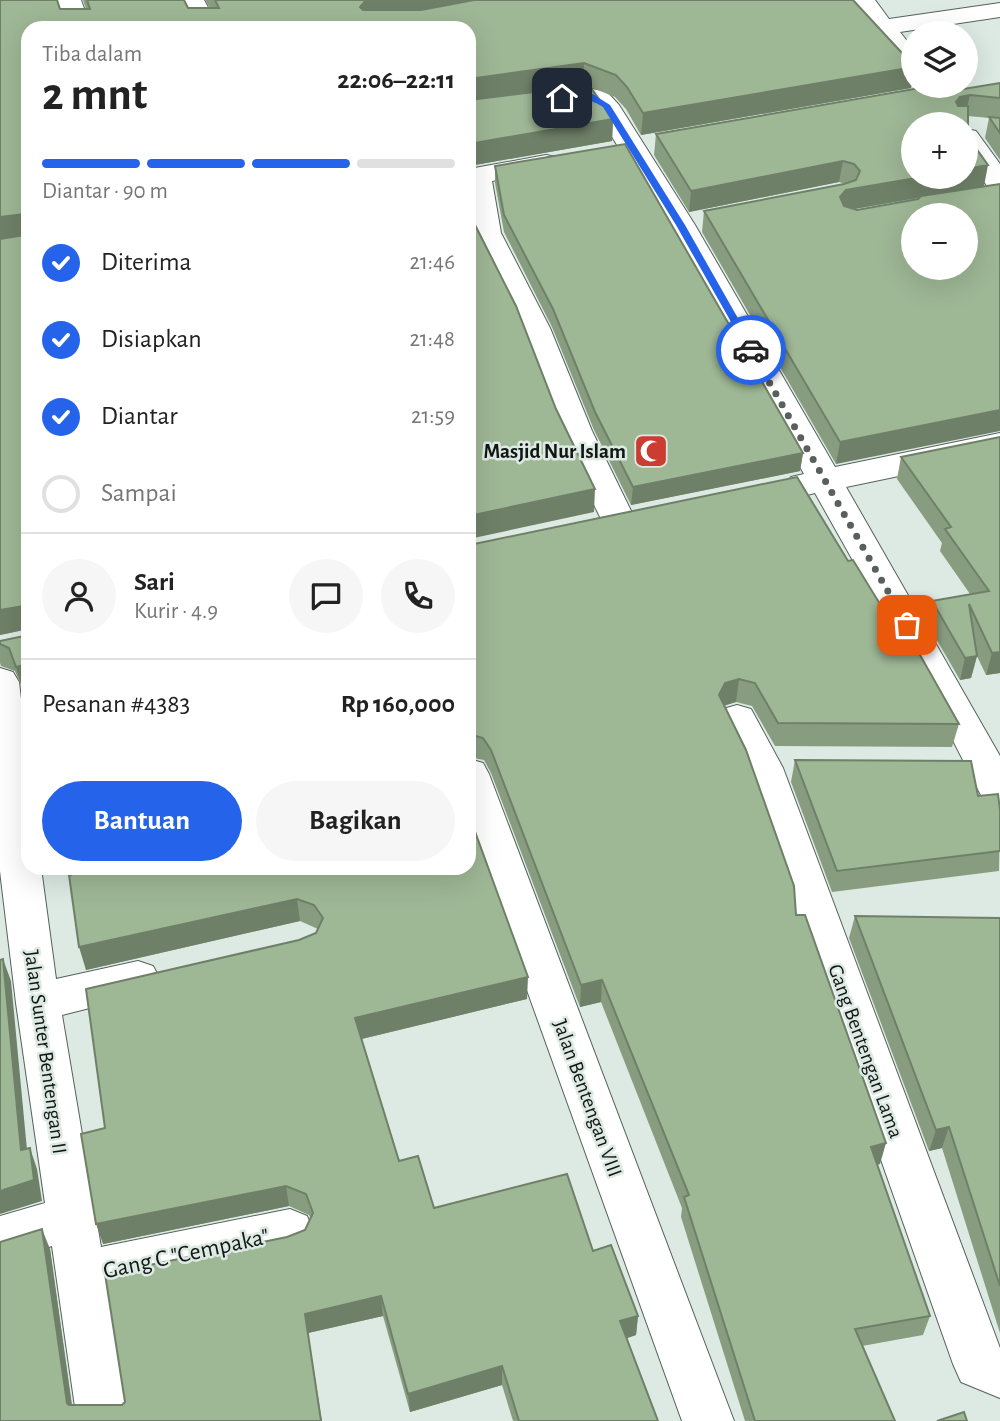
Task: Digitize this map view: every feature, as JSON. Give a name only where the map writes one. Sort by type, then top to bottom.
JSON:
[{"type":"street","points":[[69,0],[76,21]]},
{"type":"street","points":[[192,0],[202,21]]},
{"type":"street","points":[[862,0],[901,50]]},
{"type":"street","points":[[884,27],[1000,10]]},
{"type":"street","points":[[476,110],[591,96],[606,105],[618,150],[694,223],[977,774]]},
{"type":"street","points":[[618,150],[662,142]]},
{"type":"street","points":[[978,158],[992,192]]},
{"type":"street","points":[[476,175],[567,159]]},
{"type":"street","points":[[476,189],[486,233],[534,328],[575,431],[618,520]]},
{"type":"street","points":[[774,491],[1000,444]]},
{"type":"street","name":"Jalan Sunter Bentengan II","points":[[0,682],[14,933],[38,1002],[71,1218],[83,1274],[103,1421]]},
{"type":"street","name":"Gang Bentengan Lama","points":[[737,719],[780,764],[979,1364],[1000,1373]]},
{"type":"street","name":"Jalan Bentengan VIII","points":[[476,793],[708,1421]]},
{"type":"street","points":[[38,1002],[170,972]]},
{"type":"street","points":[[0,1239],[71,1218]]},
{"type":"street","name":"Gang C \"Cempaka\"","points":[[83,1274],[290,1232]]},
{"type":"building","points":[[0,0],[57,0],[60,9],[90,9],[87,0],[184,0],[188,8],[219,8],[215,0],[366,0],[360,7],[363,10],[421,10],[474,0],[853,0],[901,52],[901,69],[643,113],[616,75],[584,63],[476,78],[476,21],[21,21],[21,214],[0,217]]},
{"type":"building","points":[[1000,83],[1000,98],[978,96],[978,87]]},
{"type":"building","points":[[589,85],[613,119],[476,143],[476,99]]},
{"type":"building","points":[[901,91],[901,98],[959,98],[956,102],[958,106],[968,106],[968,112],[901,112],[901,181],[846,190],[840,197],[844,206],[857,210],[918,199],[921,196],[1000,184],[1000,410],[840,442],[704,211],[844,184],[856,180],[860,171],[854,164],[843,161],[691,191],[656,134]]},
{"type":"building","points":[[989,117],[1000,118],[1000,133]]},
{"type":"building","points":[[625,144],[803,453],[633,487],[595,412],[553,309],[504,215],[495,166]]},
{"type":"building","points":[[978,151],[988,165],[978,167]]},
{"type":"building","points":[[476,227],[516,306],[556,409],[595,489],[476,514]]},
{"type":"building","points":[[21,236],[21,606],[0,610],[0,239]]},
{"type":"building","points":[[1000,437],[1000,652],[992,653],[969,604],[977,656],[965,658],[932,601],[989,591],[945,529],[951,527],[901,457]]},
{"type":"building","points":[[797,477],[848,561],[853,560],[883,609],[893,607],[959,724],[778,723],[755,683],[739,679],[725,683],[719,695],[746,750],[794,886],[796,915],[805,915],[886,1143],[871,1147],[930,1316],[855,1329],[895,1421],[755,1421],[684,1197],[689,1195],[602,980],[581,985],[491,750],[483,738],[476,736],[476,544]]},
{"type":"building","points":[[21,637],[21,666],[16,667],[9,648],[0,644],[0,641]]},
{"type":"building","points":[[795,760],[971,761],[978,796],[998,794],[1000,851],[837,871]]},
{"type":"building","points":[[476,834],[528,977],[355,1018],[399,1161],[418,1156],[434,1208],[567,1174],[593,1251],[611,1245],[638,1316],[620,1321],[658,1421],[519,1421],[502,1366],[408,1394],[381,1296],[305,1314],[321,1421],[0,1421],[0,1242],[42,1229],[67,1403],[122,1405],[125,1402],[105,1274],[287,1237],[305,1230],[313,1213],[306,1194],[286,1186],[96,1224],[81,1134],[105,1128],[86,989],[299,940],[316,933],[323,918],[314,905],[297,899],[79,947],[69,875],[476,875]]},
{"type":"building","points":[[855,916],[1000,918],[1000,1286],[949,1127],[936,1130]]},
{"type":"building","points":[[3,959],[21,1150],[30,1148],[34,1180],[0,1191],[0,960]]},
{"type":"building","points":[[964,1412],[967,1421],[937,1421]]},
{"type":"way so far","points":[[751,350],[907,625]]},
{"type":"place","name":"Masjid Nur Islam","points":[[651,451]]},
{"type":"route","points":[[562,98],[591,96],[606,105],[680,225],[751,350]]}]
